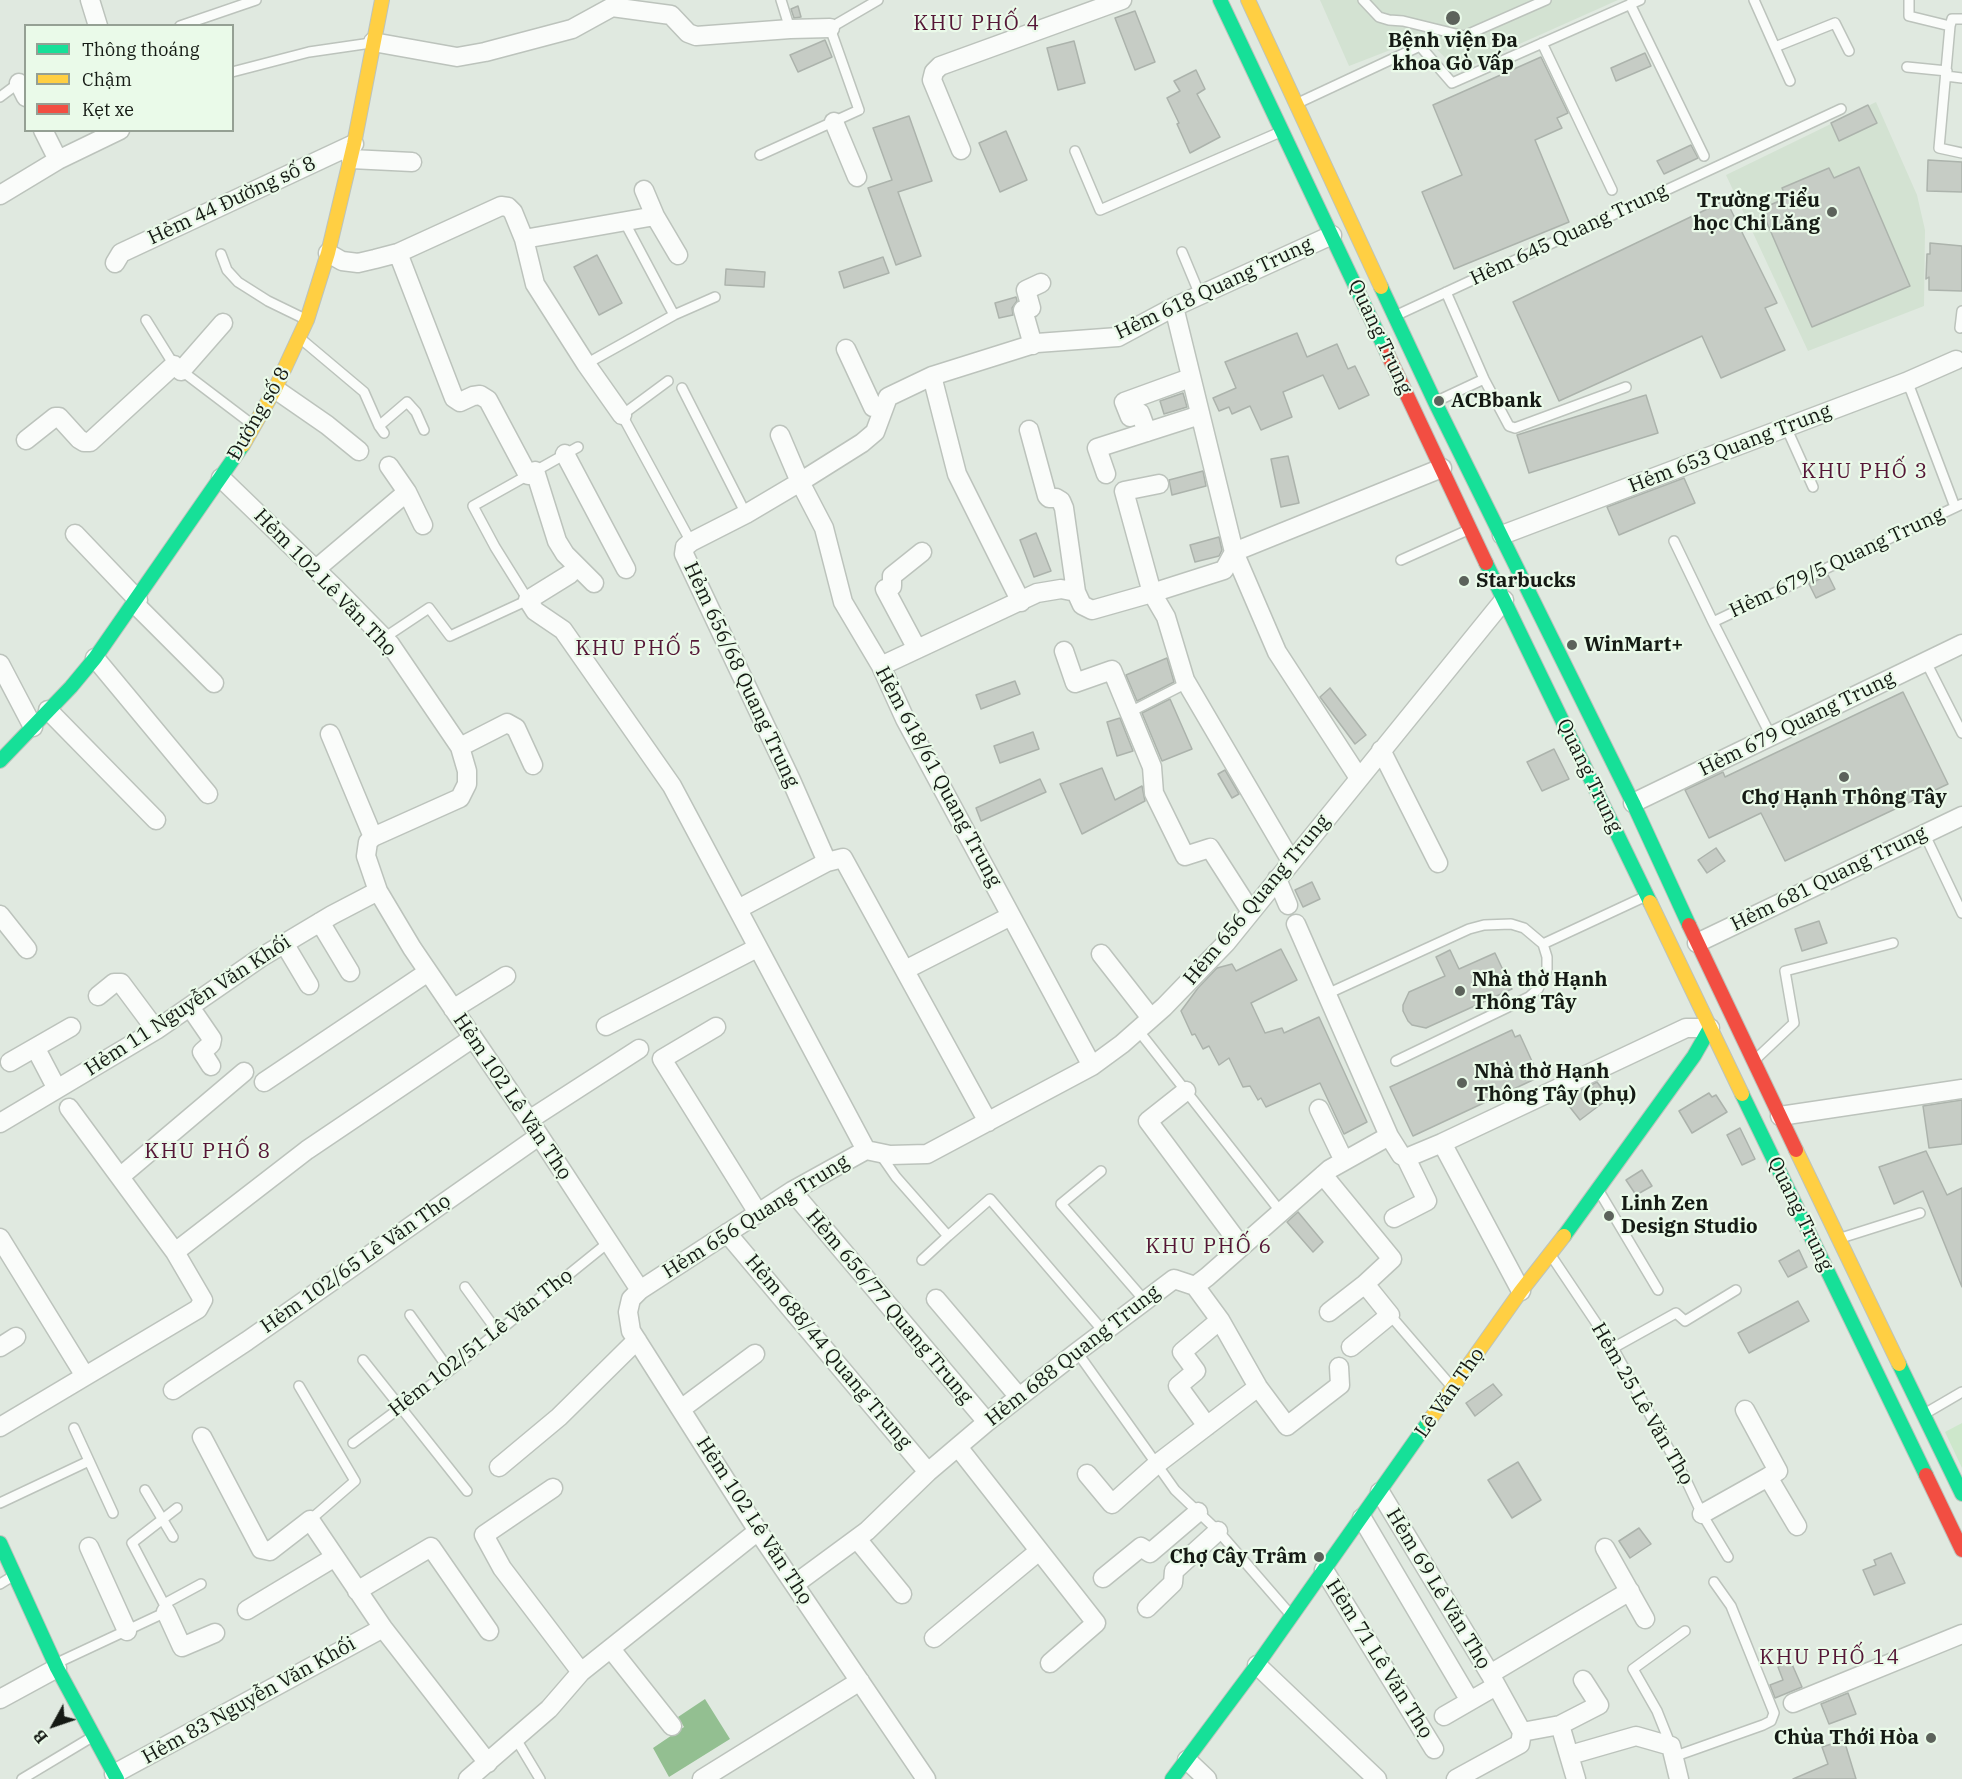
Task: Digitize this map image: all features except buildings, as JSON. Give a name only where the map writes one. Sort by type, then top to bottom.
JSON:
[{"type":"main road","name":"Đường số 8","points":[[0,761],[71,687],[95,658],[221,478],[255,427],[275,389],[308,320],[328,253],[353,152],[382,0]]},
{"type":"main road","name":"Quang Trung","points":[[1220,0],[1504,600],[1962,1550]]},
{"type":"main road","name":"Quang Trung","points":[[1248,0],[1435,402],[1633,803],[1697,943],[1962,1494]]},
{"type":"main road","points":[[1416,412],[1435,402]]},
{"type":"main road","name":"Lê Văn Thọ","points":[[1172,1779],[1257,1665],[1521,1291],[1598,1189],[1694,1056],[1710,1028],[1727,1006]]},
{"type":"main road","points":[[1902,1425],[1923,1414]]},
{"type":"main road","points":[[0,1543],[56,1666],[116,1777]]},
{"type":"street","points":[[90,0],[97,24]]},
{"type":"street","points":[[962,150],[932,80],[934,72],[940,66],[1122,0]]},
{"type":"street","points":[[374,42],[457,57],[572,29],[612,7],[626,4],[671,15],[688,33],[696,36],[790,28],[830,28]]},
{"type":"street","points":[[834,122],[857,177]]},
{"type":"street","points":[[44,132],[58,160]]},
{"type":"street","points":[[0,195],[58,160],[116,132]]},
{"type":"street","points":[[353,152],[412,162]]},
{"type":"street","name":"Hẻm 44 Đường số 8","points":[[115,263],[121,253],[353,152]]},
{"type":"street","points":[[644,190],[655,216],[678,255]]},
{"type":"street","name":"Hẻm 656/68 Quang Trung","points":[[398,253],[501,206],[508,207],[513,212],[524,239],[535,284],[622,415]]},
{"type":"street","points":[[524,239],[655,216]]},
{"type":"street","name":"Hẻm 618 Quang Trung","points":[[691,542],[746,514],[862,443],[875,432],[888,397],[932,376],[1033,345],[1118,338],[1174,307],[1332,235]]},
{"type":"street","points":[[328,253],[342,261],[358,262],[398,253],[454,398],[460,402],[480,395],[488,400],[531,473],[557,541],[565,554],[594,583]]},
{"type":"street","points":[[1033,345],[1023,310],[1031,308],[1026,290],[1041,283]]},
{"type":"street","points":[[1174,307],[1233,552],[1277,652],[1359,778]]},
{"type":"street","points":[[27,440],[55,417],[59,417],[79,439],[84,442],[90,441],[178,368],[223,323]]},
{"type":"street","points":[[846,349],[873,406],[883,408]]},
{"type":"street","name":"Hẻm 653 Quang Trung","points":[[1502,535],[1906,382],[1956,360]]},
{"type":"street","points":[[932,376],[957,474],[1021,602]]},
{"type":"street","points":[[1147,432],[1140,413],[1130,417],[1124,402],[1190,378]]},
{"type":"street","points":[[275,389],[327,425],[359,451]]},
{"type":"street","points":[[1106,474],[1097,448],[1200,416]]},
{"type":"street","points":[[1029,430],[1047,496],[1061,501],[1064,508],[1076,592],[1082,605],[1092,610],[1224,570],[1233,552],[1442,468]]},
{"type":"street","name":"Hẻm 618/61 Quang Trung","points":[[780,435],[800,482],[824,528],[843,602],[881,666],[905,719],[1092,1066]]},
{"type":"street","points":[[572,450],[626,569]]},
{"type":"street","points":[[389,466],[423,525]]},
{"type":"street","name":"Hẻm 102 Lê Văn Thọ","points":[[221,478],[384,638],[460,747],[467,771],[466,784],[460,798],[373,837],[368,843],[366,856],[378,891],[428,972],[529,1120],[640,1290],[631,1299],[628,1312],[631,1331],[758,1531],[926,1779]]},
{"type":"street","points":[[1159,484],[1124,491],[1152,593],[1166,617],[1187,683],[1291,861]]},
{"type":"street","points":[[316,569],[406,492]]},
{"type":"street","points":[[75,534],[214,683]]},
{"type":"street","name":"Hẻm 656/68 Quang Trung","points":[[691,542],[685,547],[684,554],[791,780],[827,862]]},
{"type":"street","points":[[917,649],[885,589],[892,586],[892,576],[922,552]]},
{"type":"street","points":[[570,574],[528,600],[535,611],[563,630],[672,786],[757,948],[872,1151]]},
{"type":"street","points":[[881,666],[1037,593],[1061,589],[1076,592]]},
{"type":"street","name":"Hẻm 656 Quang Trung","points":[[640,1290],[792,1191],[872,1151],[890,1155],[927,1154],[1092,1066],[1145,1024],[1226,943],[1504,600]]},
{"type":"street","name":"Hẻm 679 Quang Trung","points":[[1633,803],[1962,644]]},
{"type":"street","points":[[1064,651],[1075,683],[1112,670],[1152,767],[1154,793],[1185,856],[1210,848],[1251,912]]},
{"type":"street","points":[[95,658],[208,794]]},
{"type":"street","points":[[0,664],[33,727]]},
{"type":"street","points":[[48,710],[156,820]]},
{"type":"street","points":[[460,747],[507,723],[516,728],[533,765]]},
{"type":"street","points":[[330,734],[373,837]]},
{"type":"street","points":[[1381,750],[1438,863]]},
{"type":"street","name":"Hẻm 681 Quang Trung","points":[[1697,943],[1962,816]]},
{"type":"street","points":[[738,909],[827,862],[843,858],[988,1122]]},
{"type":"street","points":[[1277,879],[1288,905]]},
{"type":"street","name":"Hẻm 11 Nguyễn Văn Khối","points":[[0,1123],[156,1030],[284,943],[378,891]]},
{"type":"street","points":[[0,915],[27,948]]},
{"type":"street","points":[[905,970],[1011,916]]},
{"type":"street","points":[[320,922],[350,972]]},
{"type":"street","points":[[1296,924],[1389,1136],[1401,1155],[1406,1158],[1426,1201],[1394,1218]]},
{"type":"street","points":[[284,943],[309,985]]},
{"type":"street","points":[[606,1026],[757,948]]},
{"type":"street","points":[[1101,954],[1145,1024]]},
{"type":"street","points":[[264,1082],[428,972]]},
{"type":"street","points":[[453,1009],[506,976]]},
{"type":"street","points":[[98,996],[114,983],[121,983],[156,1030]]},
{"type":"street","points":[[190,1007],[212,1039],[211,1044],[202,1052],[211,1066]]},
{"type":"street","points":[[10,1062],[71,1027]]},
{"type":"street","points":[[716,1027],[662,1059],[758,1213]]},
{"type":"street","points":[[1406,1158],[1686,1028],[1710,1028]]},
{"type":"street","points":[[176,1252],[308,1150],[473,1038]]},
{"type":"street","points":[[36,1049],[57,1089]]},
{"type":"street","points":[[529,1120],[639,1049]]},
{"type":"street","points":[[121,1176],[244,1072]]},
{"type":"street","points":[[1780,1116],[1962,1089]]},
{"type":"street","points":[[1186,1091],[1148,1121],[1241,1246]]},
{"type":"street","points":[[0,1427],[198,1309],[203,1300],[176,1252],[69,1108]]},
{"type":"street","points":[[1319,1109],[1344,1161]]},
{"type":"street","name":"Hẻm 102/65 Lê Văn Thọ","points":[[173,1390],[247,1341],[539,1136]]},
{"type":"street","points":[[1339,1367],[1340,1385],[1287,1426],[1258,1387],[1220,1320],[1195,1286],[1323,1175],[1389,1136]]},
{"type":"street","points":[[1442,1143],[1521,1291]]},
{"type":"street","points":[[1323,1175],[1392,1259],[1329,1312]]},
{"type":"street","name":"Hẻm 656/77 Quang Trung","points":[[792,1191],[987,1422]]},
{"type":"street","name":"Hẻm 688/44 Quang Trung","points":[[727,1233],[928,1472]]},
{"type":"street","points":[[0,1238],[86,1376]]},
{"type":"street","name":"Hẻm 688 Quang Trung","points":[[795,1584],[857,1539],[928,1472],[987,1422],[1174,1279],[1195,1286]]},
{"type":"street","points":[[1351,1347],[1390,1315],[1365,1284]]},
{"type":"street","points":[[936,1299],[1019,1397]]},
{"type":"street","points":[[1207,1426],[1178,1386],[1196,1371],[1182,1352],[1220,1320]]},
{"type":"street","points":[[0,1347],[16,1337]]},
{"type":"street","points":[[499,1467],[559,1417],[637,1340]]},
{"type":"street","points":[[681,1409],[755,1354]]},
{"type":"street","points":[[1087,1474],[1112,1504],[1157,1464],[1258,1387]]},
{"type":"street","points":[[1702,1514],[1778,1471],[1745,1410]]},
{"type":"street","points":[[202,1437],[261,1549],[270,1551],[310,1520],[383,1628],[488,1763]]},
{"type":"street","points":[[958,1447],[1096,1623],[1050,1663]]},
{"type":"street","points":[[1768,1477],[1797,1526]]},
{"type":"street","points":[[553,1488],[484,1535],[502,1568],[581,1672]]},
{"type":"street","name":"Hẻm 69 Lê Văn Thọ","points":[[1380,1491],[1522,1732]]},
{"type":"street","points":[[1103,1578],[1141,1547],[1150,1552],[1198,1512]]},
{"type":"street","name":"Hẻm 69 Lê Văn Thọ","points":[[1362,1518],[1470,1701]]},
{"type":"street","points":[[468,1779],[549,1709],[581,1672],[758,1531]]},
{"type":"street","points":[[1147,1608],[1173,1583],[1174,1571],[1218,1531]]},
{"type":"street","points":[[857,1539],[902,1594]]},
{"type":"street","points":[[88,1547],[127,1631]]},
{"type":"street","points":[[357,1591],[431,1547],[489,1631]]},
{"type":"street","points":[[1605,1548],[1645,1618]]},
{"type":"street","points":[[934,1638],[1038,1551]]},
{"type":"street","points":[[247,1610],[335,1557]]},
{"type":"street","name":"Hẻm 71 Lê Văn Thọ","points":[[1324,1570],[1434,1749]]},
{"type":"street","points":[[1493,1680],[1630,1591]]},
{"type":"street","points":[[165,1608],[182,1647],[215,1633]]},
{"type":"street","name":"Hẻm 83 Nguyễn Văn Khối","points":[[116,1777],[383,1628]]},
{"type":"street","points":[[1793,1703],[1962,1634]]},
{"type":"street","points":[[611,1649],[672,1726]]},
{"type":"street","points":[[1257,1665],[1377,1779]]},
{"type":"street","points":[[0,1699],[56,1666]]},
{"type":"street","name":"Hẻm 69 Lê Văn Thọ","points":[[1444,1716],[1470,1701],[1493,1680]]},
{"type":"street","points":[[1456,1779],[1520,1744],[1522,1732],[1560,1725],[1599,1705],[1583,1680]]},
{"type":"street","points":[[702,1779],[860,1681]]},
{"type":"street","points":[[1560,1725],[1576,1779]]},
{"type":"street","points":[[1570,1755],[1636,1736],[1672,1751],[1679,1779]]},
{"type":"street","points":[[1187,1760],[1207,1779]]},
{"type":"lane","points":[[186,24],[256,0]]},
{"type":"lane","points":[[781,0],[790,28]]},
{"type":"lane","points":[[760,155],[859,110],[830,28],[878,0]]},
{"type":"lane","points":[[1363,0],[1379,17],[1464,36],[1546,0]]},
{"type":"lane","points":[[1296,104],[1420,46],[1452,84],[1640,0]]},
{"type":"lane","points":[[1754,0],[1790,81]]},
{"type":"lane","points":[[1909,0],[1909,16],[1950,26]]},
{"type":"lane","points":[[1630,4],[1704,156]]},
{"type":"lane","points":[[1962,19],[1952,19],[1950,26],[1940,148],[1962,153]]},
{"type":"lane","points":[[1775,47],[1835,23],[1849,51]]},
{"type":"lane","points":[[234,71],[309,52],[374,42]]},
{"type":"lane","points":[[1542,43],[1612,189]]},
{"type":"lane","points":[[1907,67],[1962,78]]},
{"type":"lane","points":[[0,97],[23,86]]},
{"type":"lane","name":"Hẻm 645 Quang Trung","points":[[1395,316],[1841,109]]},
{"type":"lane","points":[[1075,151],[1101,210],[1282,131]]},
{"type":"lane","points":[[624,221],[674,315]]},
{"type":"lane","points":[[1182,252],[1200,295]]},
{"type":"lane","points":[[220,254],[227,270],[238,282],[268,301],[308,320]]},
{"type":"lane","points":[[1446,292],[1484,379],[1509,426],[1515,428],[1626,387]]},
{"type":"lane","points":[[586,364],[674,315],[715,297]]},
{"type":"lane","points":[[1960,328],[1962,311]]},
{"type":"lane","points":[[146,320],[178,368],[255,427]]},
{"type":"lane","points":[[300,337],[364,392],[382,430],[407,402],[416,412],[424,430]]},
{"type":"lane","points":[[1435,402],[1484,379]]},
{"type":"lane","points":[[622,415],[668,381]]},
{"type":"lane","points":[[1906,382],[1959,505]]},
{"type":"lane","points":[[682,388],[746,514]]},
{"type":"lane","name":"Hẻm 656/68 Quang Trung","points":[[622,415],[691,542]]},
{"type":"lane","points":[[1786,427],[1813,487]]},
{"type":"lane","points":[[384,638],[429,608],[450,636],[528,600],[473,506],[572,450]]},
{"type":"lane","name":"Hẻm 679/5 Quang Trung","points":[[1713,622],[1959,505]]},
{"type":"lane","points":[[1401,560],[1471,529]]},
{"type":"lane","name":"Hẻm 679/5 Quang Trung","points":[[1674,540],[1771,736]]},
{"type":"lane","points":[[1926,662],[1962,734]]},
{"type":"lane","points":[[1130,712],[1187,683]]},
{"type":"lane","points":[[1924,833],[1962,913]]},
{"type":"lane","points":[[1543,944],[1647,896]]},
{"type":"lane","points":[[1288,905],[1296,924]]},
{"type":"lane","points":[[1327,994],[1469,929],[1484,925],[1511,924],[1524,928],[1543,944],[1547,957],[1547,970],[1538,989],[1529,997],[1396,1060]]},
{"type":"lane","points":[[1754,1061],[1794,1023],[1785,971],[1893,944]]},
{"type":"lane","points":[[1145,1024],[1186,1091],[1280,1211]]},
{"type":"lane","points":[[872,1151],[948,1236]]},
{"type":"lane","points":[[1101,1171],[1061,1204],[1145,1301]]},
{"type":"lane","points":[[1598,1189],[1658,1290]]},
{"type":"lane","points":[[922,1260],[990,1199],[1104,1332]]},
{"type":"lane","points":[[1839,1239],[1920,1213]]},
{"type":"lane","name":"Hẻm 102/51 Lê Văn Thọ","points":[[353,1443],[448,1372],[609,1242]]},
{"type":"lane","name":"Hẻm 25 Lê Văn Thọ","points":[[1550,1255],[1613,1348],[1686,1480],[1702,1514],[1728,1557]]},
{"type":"lane","points":[[465,1287],[497,1331]]},
{"type":"lane","points":[[1613,1348],[1676,1313],[1685,1321],[1736,1290]]},
{"type":"lane","points":[[410,1315],[443,1361],[448,1372]]},
{"type":"lane","points":[[1390,1315],[1453,1389]]},
{"type":"lane","points":[[1077,1352],[1175,1490],[1218,1531],[1292,1616]]},
{"type":"lane","points":[[363,1360],[467,1491]]},
{"type":"lane","points":[[299,1386],[355,1482],[310,1520]]},
{"type":"lane","points":[[1923,1414],[1962,1392]]},
{"type":"lane","points":[[74,1428],[113,1513]]},
{"type":"lane","points":[[0,1503],[89,1461]]},
{"type":"lane","points":[[145,1490],[173,1537]]},
{"type":"lane","points":[[165,1608],[132,1543],[177,1509]]},
{"type":"lane","points":[[0,1584],[15,1575]]},
{"type":"lane","points":[[1684,1631],[1633,1669],[1657,1711],[1672,1751],[1771,1721],[1774,1713],[1731,1606],[1714,1582]]},
{"type":"lane","points":[[56,1666],[127,1631],[201,1584]]},
{"type":"lane","points":[[22,1779],[94,1736]]},
{"type":"lane","points":[[516,1738],[540,1779]]},
{"type":"shaded area","name":"Bệnh viện Đa khoa Gò Vấp","points":[[1320,0],[1618,0],[1459,71],[1424,37],[1349,66]]},
{"type":"shaded area","name":"Trường Tiểu học Chi Lăng","points":[[1876,102],[1917,195],[1925,230],[1924,306],[1808,351],[1726,175]]},
{"type":"shaded area","points":[[1962,1423],[1962,1468],[1945,1432]]},
{"type":"shaded area","points":[[705,1699],[730,1739],[669,1777],[653,1748],[684,1727],[678,1717]]},
{"type":"traffic: fast","points":[[1220,0],[1388,355]]},
{"type":"traffic: fast","points":[[1381,287],[1435,402],[1633,803],[1689,925]]},
{"type":"traffic: fast","points":[[0,761],[71,687],[95,658],[243,445]]},
{"type":"traffic: fast","points":[[1486,563],[1650,902]]},
{"type":"traffic: fast","points":[[1564,1236],[1694,1056],[1710,1028]]},
{"type":"traffic: fast","points":[[1742,1094],[1926,1475]]},
{"type":"traffic: fast","points":[[1899,1364],[1962,1494]]},
{"type":"traffic: fast","points":[[1172,1779],[1257,1665],[1429,1421]]},
{"type":"traffic: fast","points":[[0,1543],[57,1668],[117,1779]]},
{"type":"traffic: slow","points":[[243,445],[275,389],[307,320],[328,253],[354,144],[382,0]]},
{"type":"traffic: slow","points":[[1248,0],[1381,287]]},
{"type":"traffic: slow","points":[[1650,902],[1742,1094]]},
{"type":"traffic: slow","points":[[1796,1150],[1899,1364]]},
{"type":"traffic: slow","points":[[1429,1421],[1521,1291],[1564,1236]]},
{"type":"traffic: jam","points":[[1388,355],[1486,563]]},
{"type":"traffic: jam","points":[[1689,925],[1796,1150]]},
{"type":"traffic: jam","points":[[1926,1475],[1962,1550]]},
{"type":"place","name":"Bệnh viện Đa khoa Gò Vấp","points":[[1453,18]]},
{"type":"place","name":"Trường Tiểu học Chi Lăng","points":[[1832,212]]},
{"type":"place","name":"ACBbank","points":[[1439,401]]},
{"type":"place","name":"Starbucks","points":[[1464,581]]},
{"type":"place","name":"WinMart+","points":[[1572,645]]},
{"type":"place","name":"Chợ Hạnh Thông Tây","points":[[1844,777]]},
{"type":"place","name":"Nhà thờ Hạnh Thông Tây","points":[[1460,991]]},
{"type":"place","name":"Nhà thờ Hạnh Thông Tây (phụ)","points":[[1462,1083]]},
{"type":"place","name":"Linh Zen Design Studio","points":[[1609,1216]]},
{"type":"place","name":"Chợ Cây Trâm","points":[[1319,1557]]},
{"type":"place","name":"Chùa Thới Hòa","points":[[1931,1738]]},
{"type":"district","name":"KHU PHỐ 4","points":[[977,24]]},
{"type":"district","name":"KHU PHỐ 3","points":[[1865,472]]},
{"type":"district","name":"KHU PHỐ 5","points":[[639,649]]},
{"type":"district","name":"KHU PHỐ 8","points":[[208,1152]]},
{"type":"district","name":"KHU PHỐ 6","points":[[1209,1247]]},
{"type":"district","name":"KHU PHỐ 14","points":[[1830,1658]]}]
